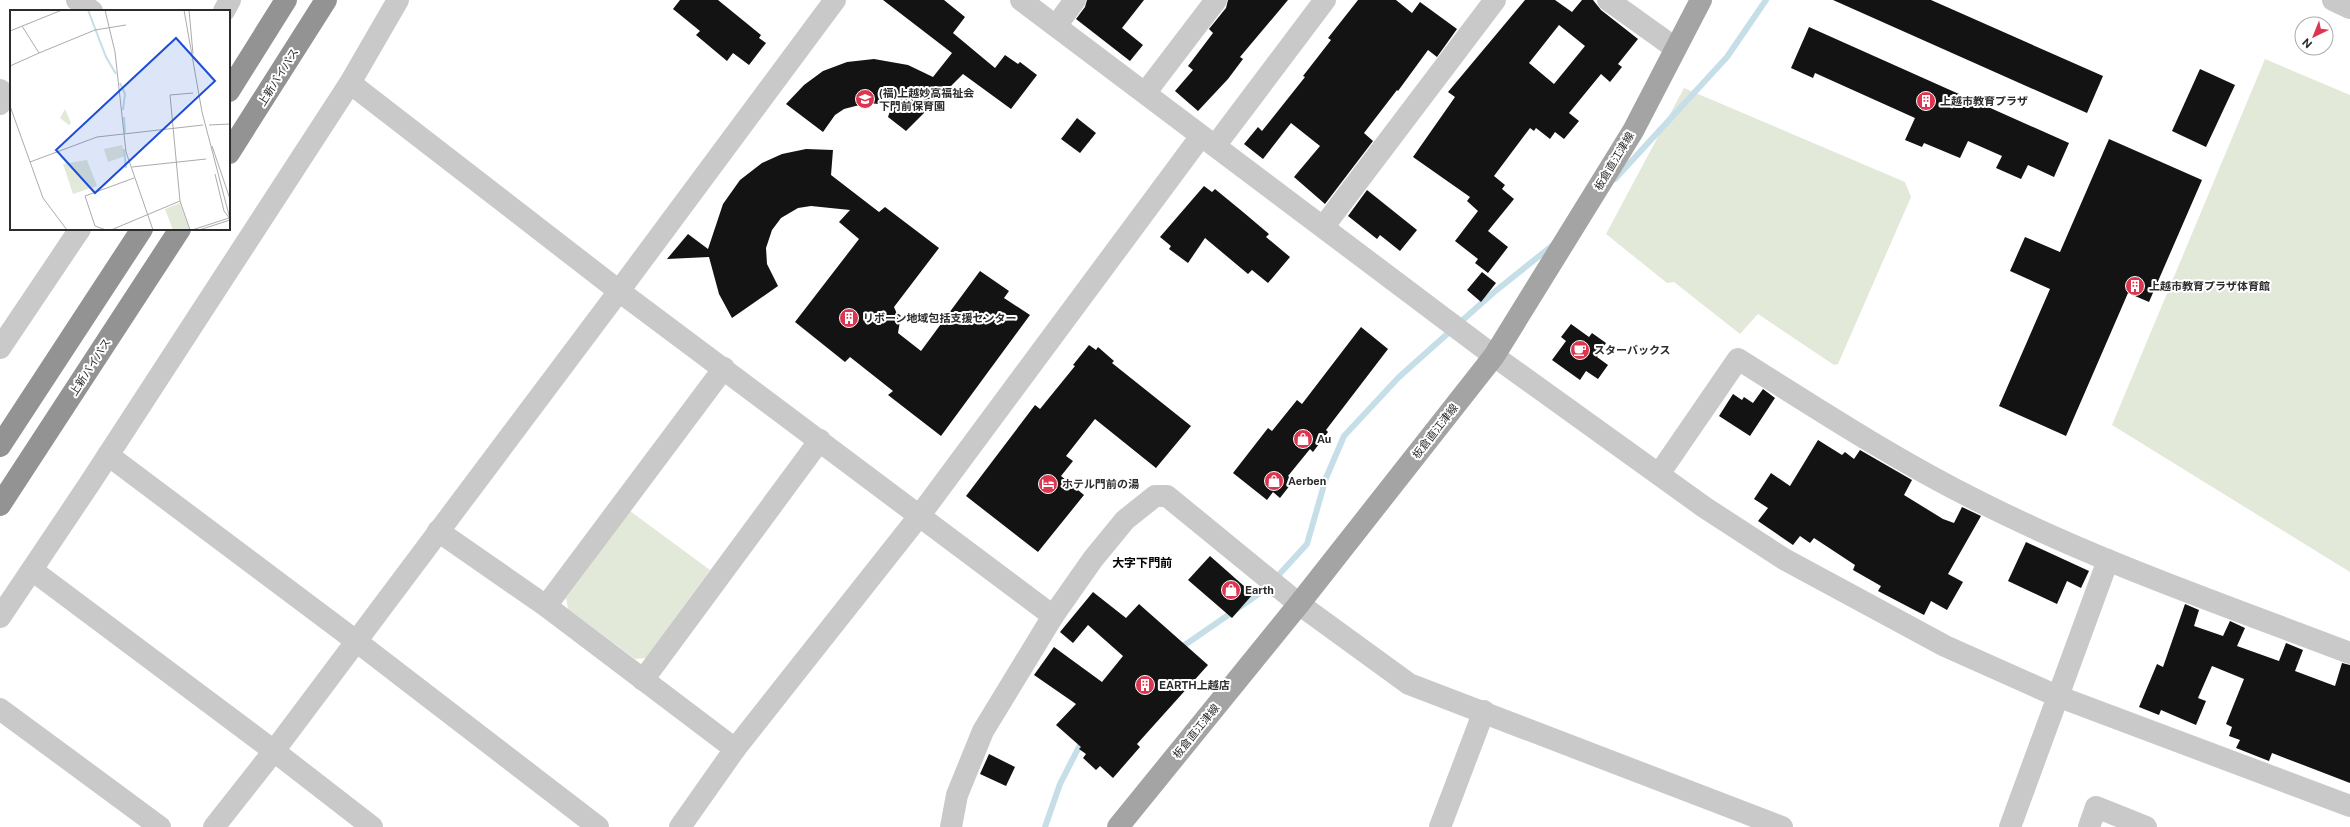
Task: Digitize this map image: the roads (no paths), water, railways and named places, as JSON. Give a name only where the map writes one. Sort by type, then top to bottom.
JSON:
[{"type":"highway","points":[[230,89],[286,0]]},
{"type":"highway","name":"上新バイパス","points":[[230,151],[326,0]]},
{"type":"highway","points":[[0,446],[141,230]]},
{"type":"highway","name":"上新バイパス","points":[[0,505],[179,230]]},
{"type":"main road","name":"板倉直江津線","points":[[1118,827],[1299,604],[1494,356],[1633,131],[1701,0]]},
{"type":"street","points":[[225,10],[230,0]]},
{"type":"street","points":[[0,617],[108,455],[350,84],[398,0]]},
{"type":"street","points":[[214,827],[274,751],[835,0]]},
{"type":"street","points":[[1021,0],[1146,92],[1208,141],[1324,226],[1494,356],[1704,507],[1784,559],[1864,604],[1945,646],[2057,696],[2350,806]]},
{"type":"street","points":[[1056,26],[1075,0]]},
{"type":"street","points":[[1146,92],[1216,0]]},
{"type":"street","points":[[680,827],[735,749],[920,515],[1208,141],[1325,0]]},
{"type":"street","points":[[1324,226],[1495,0]]},
{"type":"street","points":[[1608,0],[1675,48]]},
{"type":"street","points":[[2333,0],[2350,8]]},
{"type":"street","points":[[350,84],[619,291],[724,368],[1053,616]]},
{"type":"street","points":[[0,348],[79,230]]},
{"type":"street","points":[[1659,474],[1738,359],[1906,463],[1976,500],[2108,560],[2350,653]]},
{"type":"street","points":[[546,606],[724,368]]},
{"type":"street","points":[[643,680],[820,440]]},
{"type":"street","points":[[108,455],[356,641],[598,827]]},
{"type":"street","points":[[950,827],[957,795],[982,731],[1053,616],[1093,559],[1125,520],[1155,496],[1167,496],[1299,604],[1409,684],[1484,711],[1748,821],[1782,827]]},
{"type":"street","points":[[438,531],[546,606],[735,749]]},
{"type":"street","points":[[2010,827],[2108,560]]},
{"type":"street","points":[[32,570],[274,751],[372,827]]},
{"type":"street","points":[[0,709],[160,827]]},
{"type":"street","points":[[1440,827],[1484,711]]},
{"type":"street","points":[[2089,827],[2096,808],[2146,827]]},
{"type":"waterway","points":[[1615,179],[1727,57],[1766,0]]},
{"type":"waterway","points":[[1275,579],[1307,544],[1326,478],[1344,436],[1399,377],[1493,293],[1553,245]]},
{"type":"waterway","points":[[1179,649],[1263,591],[1269,585]]},
{"type":"waterway","points":[[1045,827],[1060,784],[1083,739]]},
{"type":"place","name":"(福)上越妙高福祉会 下門前保育園","points":[[865,99]]},
{"type":"place","name":"上越市教育プラザ","points":[[1926,101]]},
{"type":"place","name":"上越市教育プラザ体育館","points":[[2135,286]]},
{"type":"place","name":"リボーン地域包括支援センター","points":[[849,318]]},
{"type":"place","name":"スターバックス","points":[[1580,350]]},
{"type":"place","name":"Au","points":[[1303,439]]},
{"type":"place","name":"Aerben","points":[[1274,481]]},
{"type":"place","name":"ホテル門前の湯","points":[[1048,484]]},
{"type":"place","name":"Earth","points":[[1231,590]]},
{"type":"place","name":"EARTH上越店","points":[[1145,685]]},
{"type":"district","name":"大字下門前","points":[[1142,563]]}]
